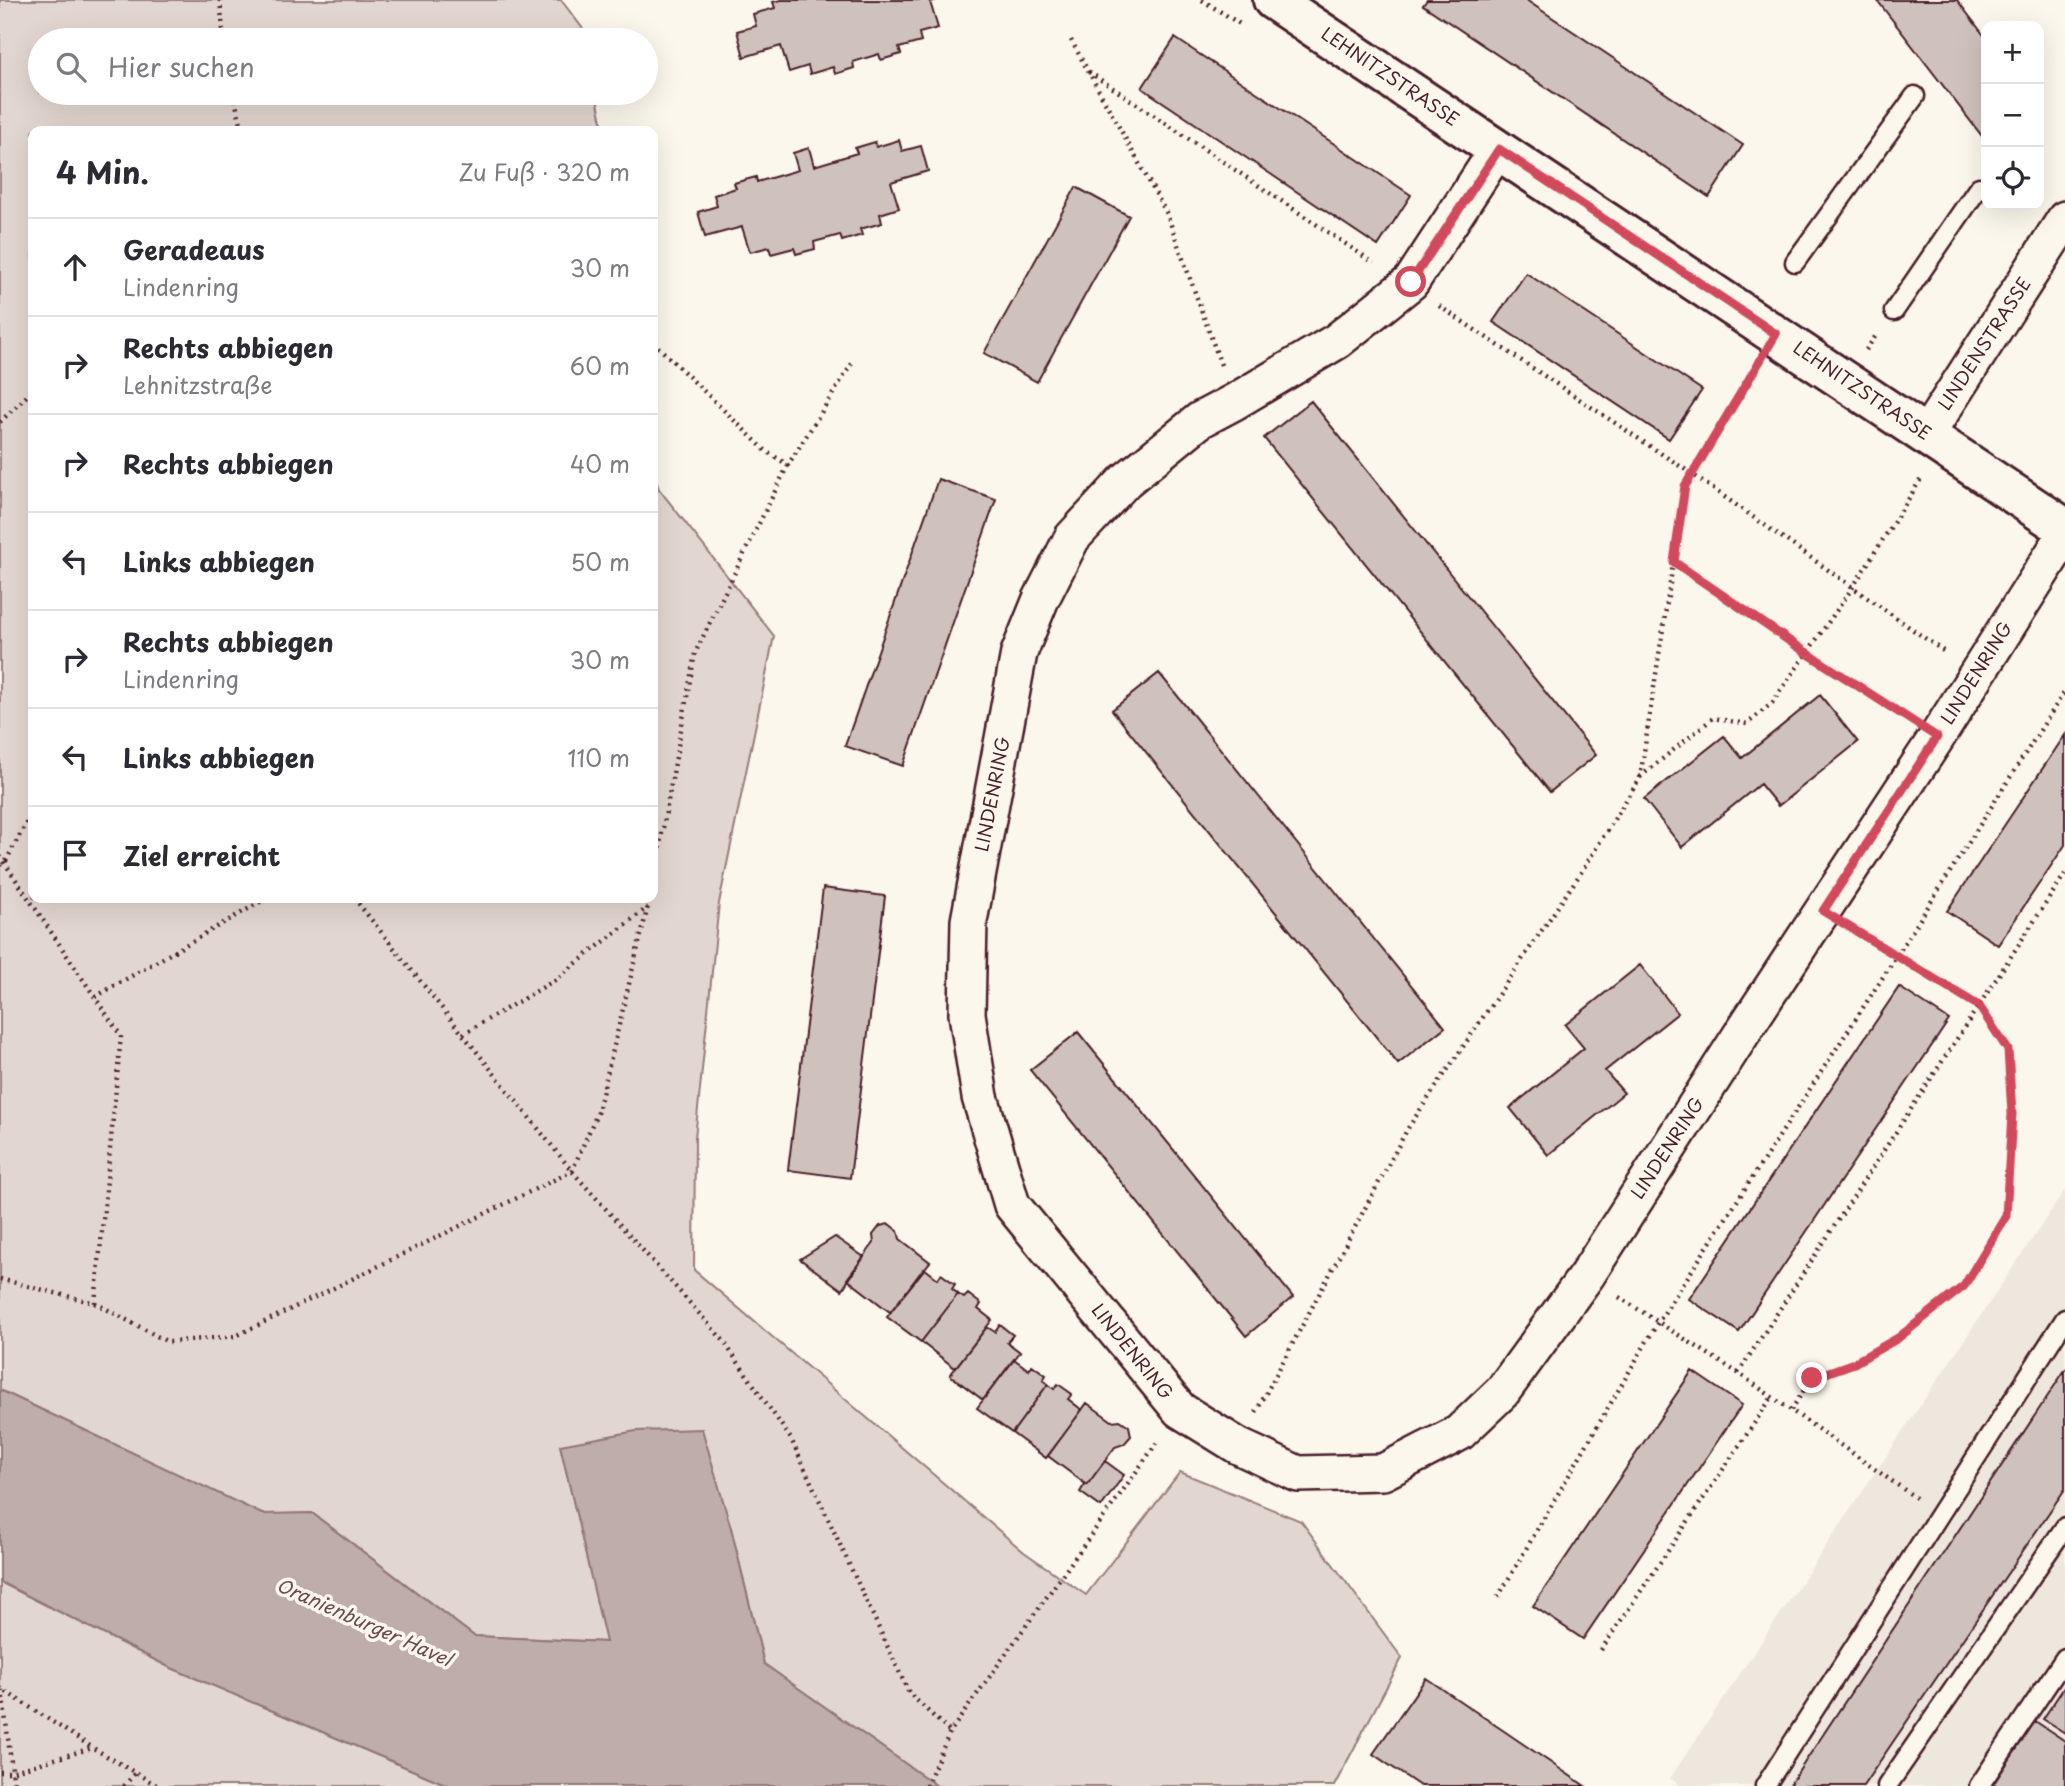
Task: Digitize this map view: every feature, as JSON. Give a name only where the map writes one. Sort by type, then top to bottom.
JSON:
[{"type":"main road","name":"LEHNITZSTRASSE","points":[[1273,0],[1844,379],[1927,452],[2065,528]]},
{"type":"street","name":"LINDENRING","points":[[1499,149],[1411,282],[1338,341],[1200,420],[1125,481],[1072,538],[1041,599],[1019,653],[969,921],[967,1014],[980,1097],[1012,1205],[1180,1410],[1238,1447],[1298,1474],[1382,1472],[1459,1433],[1502,1392],[1587,1275],[2065,535]]},
{"type":"street","name":"LINDENSTRASSE","points":[[1927,452],[2065,219]]},
{"type":"lane","points":[[1795,262],[1915,96]]},
{"type":"lane","points":[[1894,311],[1979,187]]},
{"type":"lane","points":[[1765,1786],[2065,1319]]},
{"type":"lane","points":[[1887,1786],[2065,1527]]},
{"type":"lane","points":[[1979,1786],[2065,1658]]},
{"type":"path","points":[[220,0],[223,28]]},
{"type":"path","points":[[1071,40],[1167,214],[1234,402]]},
{"type":"path","points":[[236,105],[242,126]]},
{"type":"path","points":[[1844,379],[1894,311]]},
{"type":"path","points":[[1640,778],[1685,486],[1776,334]]},
{"type":"path","points":[[658,347],[766,451],[788,465]]},
{"type":"path","points":[[658,856],[695,653],[788,465],[853,362]]},
{"type":"path","points":[[0,422],[28,395]]},
{"type":"path","points":[[1238,1447],[1408,1128],[1580,874],[1640,778],[1713,718],[1746,724],[1772,703],[1853,587],[1927,452]]},
{"type":"path","points":[[1692,474],[1976,674]]},
{"type":"path","points":[[1674,562],[1937,737]]},
{"type":"path","points":[[1498,1597],[1657,1324],[2065,691]]},
{"type":"path","points":[[0,865],[6,862],[28,820]]},
{"type":"path","points":[[0,856],[28,895]]},
{"type":"path","points":[[1738,1373],[2065,874]]},
{"type":"path","points":[[33,903],[121,1036],[95,1303]]},
{"type":"path","points":[[95,997],[258,903]]},
{"type":"path","points":[[358,903],[572,1171],[722,1339],[791,1439],[909,1693],[950,1732]]},
{"type":"path","points":[[0,1279],[95,1303],[168,1342],[236,1336],[572,1171],[598,1111],[649,903]]},
{"type":"path","points":[[463,1034],[555,980],[649,906]]},
{"type":"path","points":[[1791,1410],[1812,1378],[1854,1363],[1898,1338],[1964,1286],[2006,1216],[2012,1114],[2008,1050],[1979,1006],[1823,911]]},
{"type":"path","points":[[1587,1275],[1657,1324],[1738,1373],[1939,1515]]},
{"type":"path","points":[[1601,1650],[1772,1397]]},
{"type":"path","points":[[926,1786],[950,1732],[1180,1410]]},
{"type":"path","points":[[1,1688],[93,1748],[158,1786]]},
{"type":"path","points":[[1,1688],[14,1786]]},
{"type":"path","points":[[0,1772],[11,1772],[93,1748]]},
{"type":"path","points":[[124,1786],[135,1773]]},
{"type":"shaded area","points":[[0,0],[561,0],[582,28],[28,28],[28,105],[599,105],[603,126],[28,126],[28,903],[658,903],[658,486],[774,636],[719,903],[695,1138],[694,1270],[1024,1552],[1086,1595],[1180,1472],[1301,1521],[1402,1658],[1334,1786],[937,1786],[764,1664],[731,1528],[560,1445],[607,1642],[474,1636],[312,1513],[262,1515],[0,1390]]},
{"type":"shaded area","points":[[2065,1190],[2065,1786],[1681,1786],[1670,1778]]},
{"type":"shaded area","points":[[0,1582],[169,1667],[450,1786],[0,1786]]},
{"type":"water","name":"Oranienburger Havel","points":[[0,1390],[262,1514],[312,1513],[474,1636],[606,1642],[560,1445],[636,1431],[702,1429],[731,1528],[764,1664],[937,1786],[450,1786],[169,1667],[0,1582]]},
{"type":"building","points":[[937,0],[930,2],[938,28],[919,33],[921,42],[899,48],[901,54],[881,60],[879,54],[853,62],[854,68],[835,74],[833,67],[810,74],[808,66],[789,72],[781,46],[744,57],[737,31],[756,26],[753,14],[775,8],[773,2]]},
{"type":"building","points":[[1427,0],[1526,0],[1743,145],[1709,197],[1423,5]]},
{"type":"building","points":[[1877,0],[1957,0],[1981,31],[1981,135]]},
{"type":"building","points":[[1175,38],[1411,195],[1378,246],[1142,88]]},
{"type":"building","points":[[899,140],[902,151],[921,146],[928,171],[891,182],[899,208],[880,214],[882,223],[860,229],[862,235],[842,241],[840,235],[814,242],[815,249],[796,254],[794,248],[771,254],[769,247],[750,252],[742,227],[705,237],[698,212],[717,206],[714,195],[736,188],[734,183],[756,177],[757,182],[798,170],[793,153],[809,148],[814,166],[857,153],[855,148],[875,142],[876,147]]},
{"type":"building","points":[[1076,187],[1129,216],[1037,382],[984,353]]},
{"type":"building","points":[[1526,273],[1702,390],[1669,439],[1493,322]]},
{"type":"building","points":[[1311,401],[1596,755],[1550,792],[1264,438]]},
{"type":"building","points":[[938,479],[996,499],[903,766],[845,746]]},
{"type":"building","points":[[1159,673],[1445,1027],[1398,1064],[1112,710]]},
{"type":"building","points":[[1820,695],[1858,742],[1778,806],[1760,784],[1682,847],[1644,799],[1724,736],[1742,758]]},
{"type":"building","points":[[2065,735],[2065,845],[1998,945],[1947,911]]},
{"type":"building","points":[[823,888],[885,896],[850,1178],[788,1170]]},
{"type":"building","points":[[1640,965],[1678,1013],[1605,1071],[1624,1093],[1548,1155],[1510,1108],[1584,1048],[1565,1025]]},
{"type":"building","points":[[1899,987],[1949,1020],[1739,1332],[1689,1299]]},
{"type":"building","points":[[1078,1032],[1293,1297],[1246,1336],[1030,1070]]},
{"type":"building","points":[[889,1224],[898,1231],[900,1239],[930,1262],[890,1312],[847,1279],[874,1243],[873,1235],[880,1226]]},
{"type":"building","points":[[835,1237],[864,1257],[842,1290],[800,1259]]},
{"type":"building","points":[[924,1268],[938,1279],[941,1274],[955,1284],[952,1289],[958,1294],[921,1342],[887,1317]]},
{"type":"building","points":[[958,1294],[964,1298],[968,1294],[981,1304],[978,1309],[992,1320],[955,1368],[921,1342]]},
{"type":"building","points":[[1000,1325],[1013,1335],[1007,1342],[1020,1352],[983,1400],[950,1375],[987,1327],[995,1332]]},
{"type":"building","points":[[1014,1359],[1029,1370],[1032,1365],[1046,1375],[1043,1380],[1048,1384],[1012,1433],[977,1408]]},
{"type":"building","points":[[2065,1370],[2065,1489],[1863,1786],[1789,1786]]},
{"type":"building","points":[[1692,1371],[1742,1405],[1583,1639],[1533,1606]]},
{"type":"building","points":[[1048,1384],[1054,1389],[1058,1384],[1072,1394],[1068,1399],[1082,1410],[1046,1458],[1012,1433]]},
{"type":"building","points":[[1087,1403],[1112,1421],[1120,1420],[1129,1426],[1131,1436],[1124,1444],[1115,1447],[1087,1485],[1048,1456]]},
{"type":"building","points":[[1105,1461],[1124,1475],[1101,1507],[1080,1492]]},
{"type":"building","points":[[1426,1678],[1585,1786],[1420,1786],[1373,1754]]},
{"type":"building","points":[[2065,1686],[2065,1733],[2043,1719]]},
{"type":"building","points":[[2035,1721],[2065,1741],[2065,1786],[1992,1786]]},
{"type":"route","points":[[1411,282],[1499,149],[1776,334],[1685,486],[1674,562],[1937,737],[1823,911],[1979,1006],[2008,1050],[2012,1114],[2006,1216],[1964,1286],[1898,1338],[1854,1363],[1812,1378]]}]
